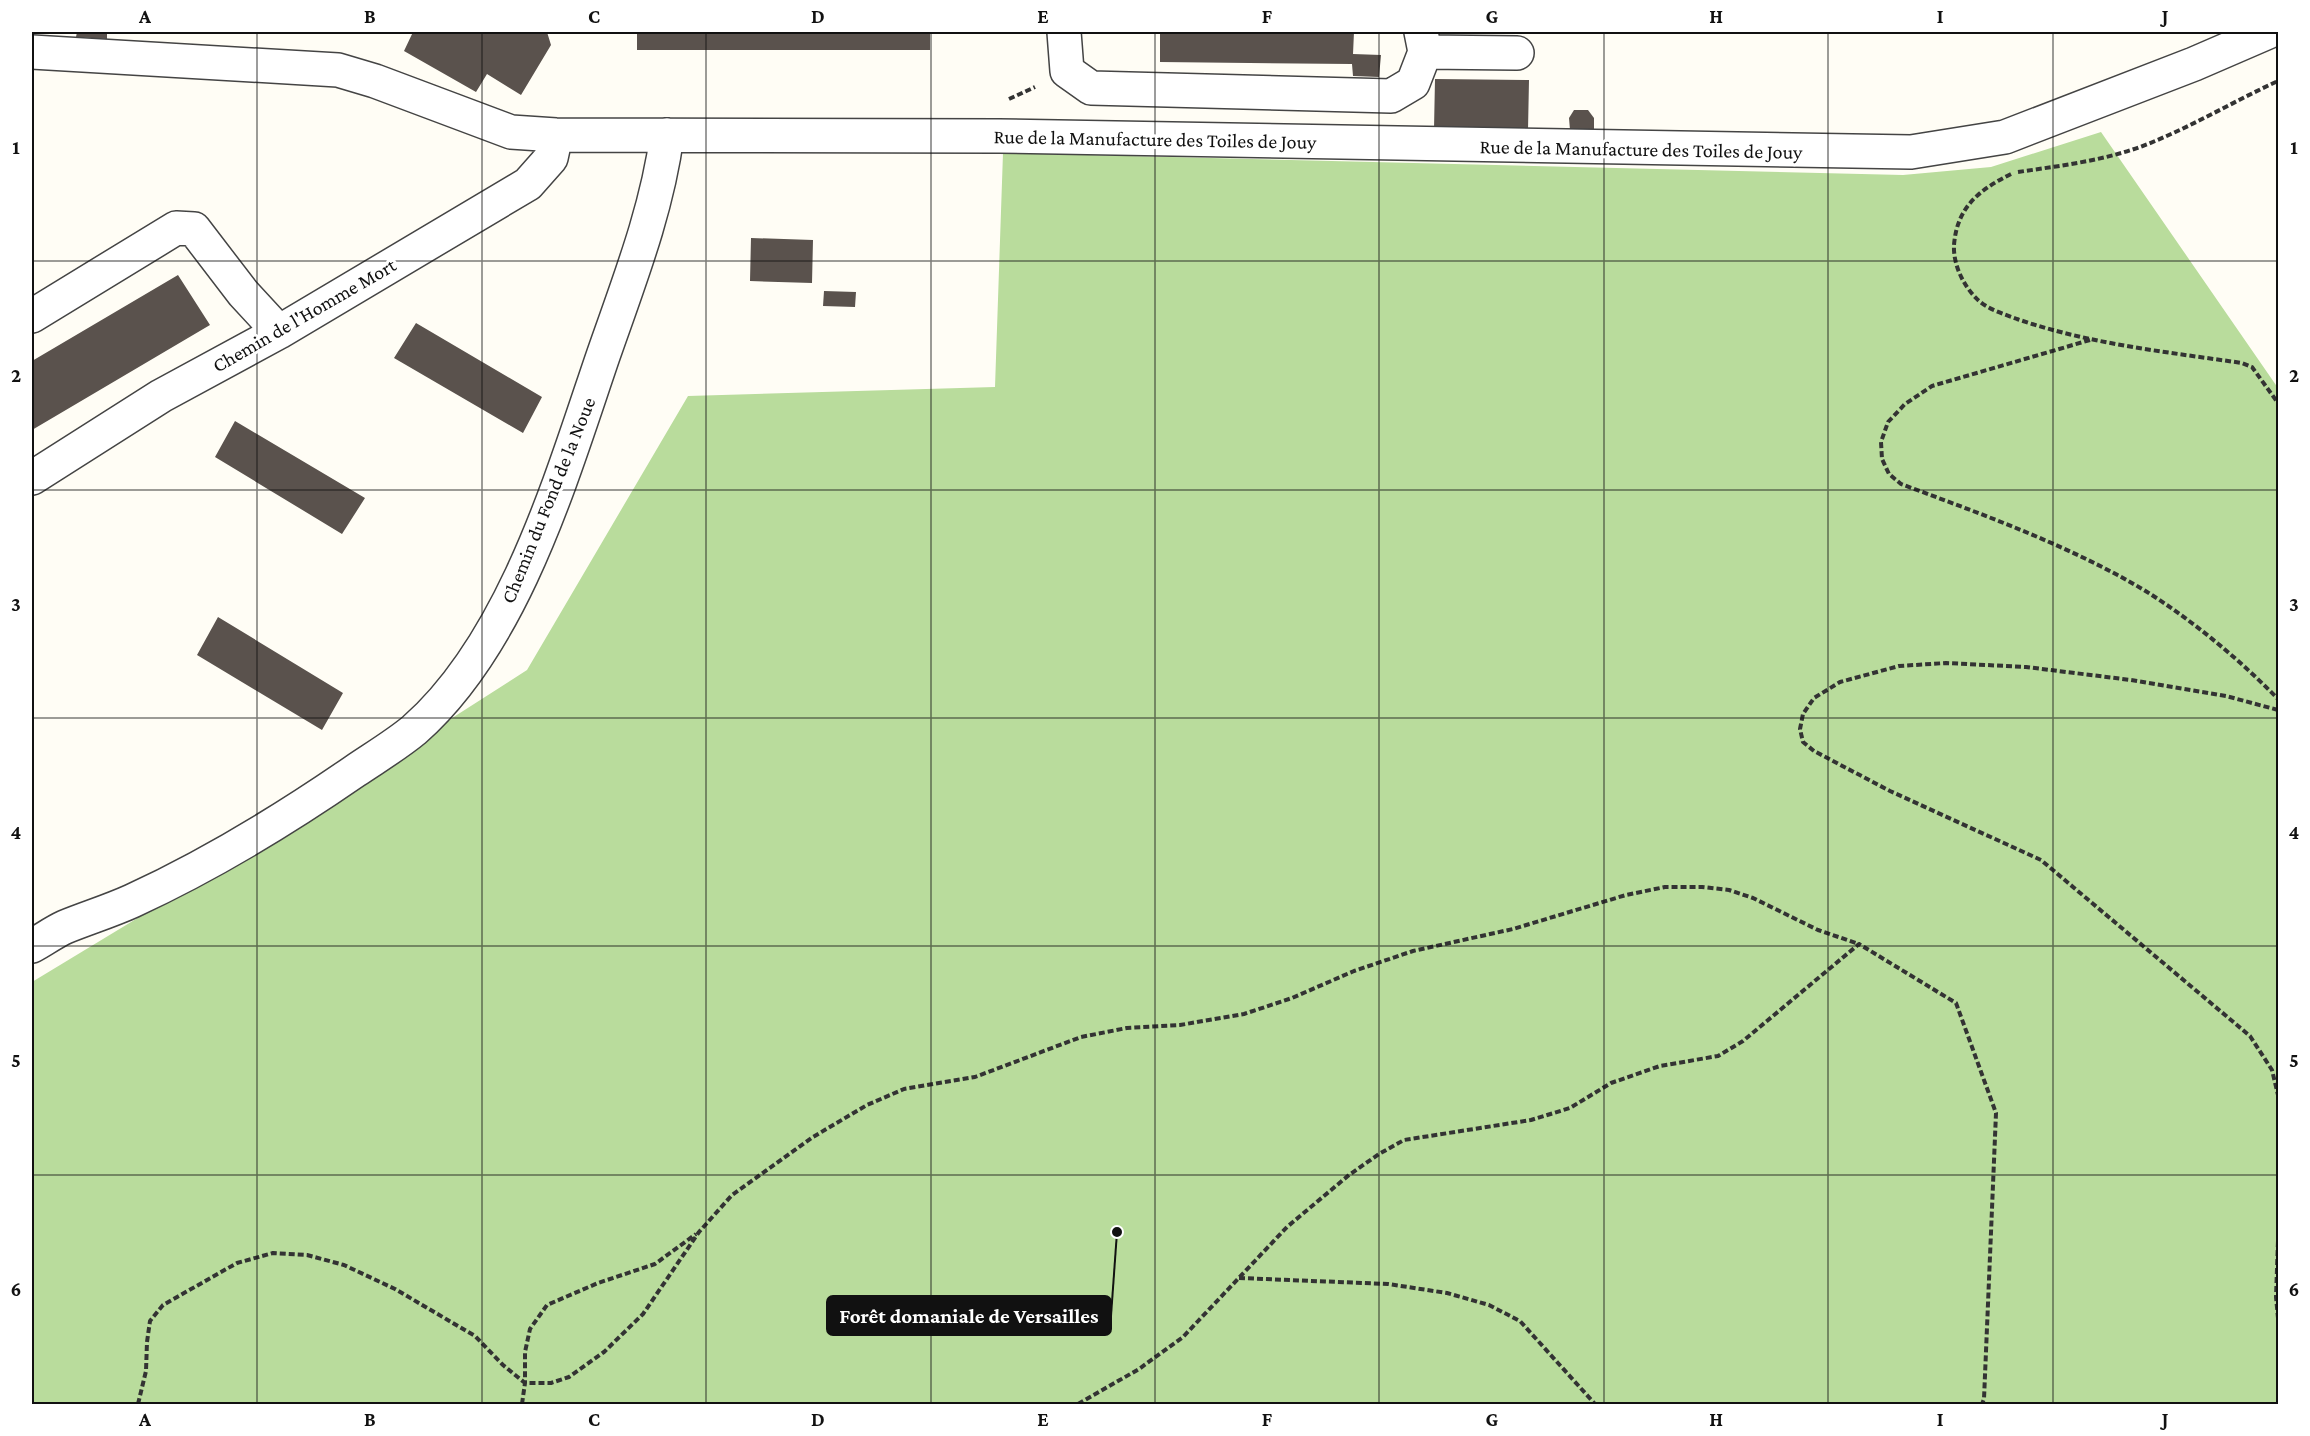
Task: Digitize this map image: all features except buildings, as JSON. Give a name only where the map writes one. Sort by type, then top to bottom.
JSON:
[{"type":"street","points":[[1064,32],[1067,71],[1091,88],[1391,96],[1413,82],[1423,42],[1517,52]]},
{"type":"street","name":"Rue de la Manufacture des Toiles de Jouy","points":[[32,52],[338,70],[375,81],[511,132],[556,135],[999,136],[1911,152],[2005,137],[2268,32]]},
{"type":"street","name":"Chemin de l'Homme Mort","points":[[32,478],[161,396],[279,332],[528,184],[551,158],[556,135]]},
{"type":"street","name":"Chemin du Fond de la Noue","points":[[32,946],[63,928],[129,902],[204,865],[328,790],[412,731],[449,696],[508,604],[534,544],[582,419],[642,243],[664,157],[667,135]]},
{"type":"street","points":[[32,316],[176,228],[185,228],[195,229],[243,293],[279,332]]},
{"type":"path","points":[[1006,101],[1067,71]]},
{"type":"path","points":[[2278,81],[2184,129],[2138,148],[2088,162],[2013,173],[1985,188],[1965,209],[1956,228],[1954,254],[1961,276],[1977,300],[2001,313],[2038,326],[2092,339],[2242,363],[2252,368],[2278,403]]},
{"type":"path","points":[[2092,339],[1932,386],[1905,404],[1888,422],[1881,442],[1882,459],[1889,474],[1901,484],[2016,527],[2144,591],[2198,629],[2260,680],[2278,699]]},
{"type":"path","points":[[2278,710],[2226,696],[2131,680],[2026,667],[1946,663],[1899,666],[1839,682],[1814,699],[1803,714],[1800,729],[1803,741],[1814,751],[1890,791],[2041,860],[2250,1036],[2272,1070],[2278,1095]]},
{"type":"path","points":[[138,1404],[147,1371],[150,1321],[163,1305],[237,1263],[273,1253],[307,1255],[344,1265],[395,1289],[476,1336],[503,1365],[525,1383],[551,1383],[569,1377],[604,1352],[643,1314],[699,1232],[732,1195],[813,1137],[867,1105],[904,1089],[975,1077],[1081,1037],[1127,1028],[1180,1025],[1244,1014],[1292,998],[1354,971],[1413,951],[1513,929],[1626,895],[1665,886],[1729,890],[1753,898],[1818,930],[1859,945],[1956,1003],[1996,1113],[1982,1404]]},
{"type":"path","points":[[1078,1404],[1139,1369],[1183,1337],[1287,1227],[1379,1154],[1404,1140],[1531,1120],[1570,1108],[1611,1083],[1660,1066],[1718,1056],[1743,1041],[1859,945]]},
{"type":"path","points":[[522,1404],[525,1352],[530,1329],[547,1305],[598,1283],[655,1264],[699,1232]]},
{"type":"path","points":[[2278,1241],[2276,1297],[2278,1318]]},
{"type":"path","points":[[1239,1278],[1388,1284],[1448,1293],[1489,1305],[1520,1321],[1595,1404]]},
{"type":"green space","points":[[2101,132],[2278,388],[2278,1404],[32,1404],[32,982],[174,896],[527,670],[688,396],[995,387],[1003,153],[1903,175],[1991,167]]},
{"type":"place","name":"Forêt domaniale de Versailles","points":[[1117,1232]]}]
